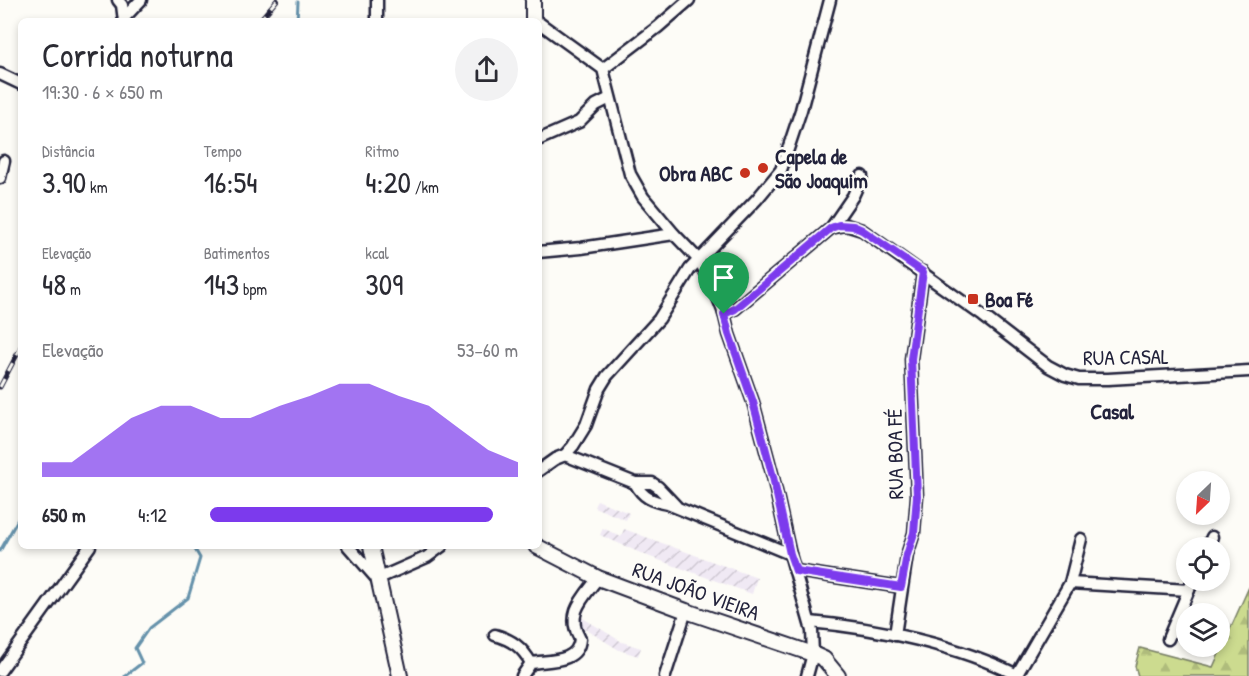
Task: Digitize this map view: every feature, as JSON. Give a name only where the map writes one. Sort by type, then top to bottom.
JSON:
[{"type":"street","points":[[118,0],[122,5],[125,18]]},
{"type":"street","points":[[127,18],[141,0]]},
{"type":"street","points":[[377,0],[377,18]]},
{"type":"street","points":[[533,0],[536,18]]},
{"type":"street","points":[[603,69],[689,0]]},
{"type":"street","points":[[542,468],[565,455],[586,425],[599,389],[607,376],[659,319],[698,259],[757,199],[785,163],[830,0]]},
{"type":"street","points":[[542,25],[603,69],[630,174],[643,197],[698,259],[713,285],[753,402],[790,554],[810,622],[814,639],[813,654],[807,676]]},
{"type":"street","points":[[0,74],[18,83]]},
{"type":"street","points":[[542,138],[579,122],[596,105],[609,98]]},
{"type":"street","points":[[0,178],[4,161]]},
{"type":"street","points":[[724,314],[742,303],[831,228],[853,196],[862,176]]},
{"type":"street","name":"RUA CASAL","points":[[831,228],[846,225],[862,230],[923,272],[1048,366],[1065,375],[1079,379],[1108,379],[1249,371]]},
{"type":"street","points":[[542,252],[674,234]]},
{"type":"street","name":"RUA BOA FÉ","points":[[895,635],[901,587],[914,533],[917,496],[911,359],[923,272]]},
{"type":"street","points":[[565,455],[635,483],[652,483],[680,510]]},
{"type":"street","points":[[635,483],[648,499],[790,554]]},
{"type":"street","points":[[810,622],[895,635],[945,647],[1017,676],[1070,584],[1081,539]]},
{"type":"street","points":[[0,671],[88,549]]},
{"type":"street","points":[[351,549],[377,579]]},
{"type":"street","points":[[372,549],[400,676]]},
{"type":"street","points":[[377,579],[437,549]]},
{"type":"street","name":"RUA JOÃO VIEIRA","points":[[542,549],[598,578],[813,654],[824,659],[838,676]]},
{"type":"street","points":[[796,571],[901,587]]},
{"type":"street","points":[[522,676],[531,663],[568,658],[574,654],[580,639],[574,625],[575,612],[582,597],[598,578]]},
{"type":"street","points":[[1070,584],[1176,585]]},
{"type":"street","points":[[1168,639],[1188,591]]},
{"type":"street","points":[[665,676],[686,611]]},
{"type":"street","points":[[495,635],[515,644],[525,652],[531,663]]},
{"type":"shaded area","points":[[597,500],[629,513],[626,520],[594,507]]},
{"type":"shaded area","points":[[603,528],[621,537],[624,529],[757,578],[752,594],[645,555],[600,535]]},
{"type":"shaded area","points":[[578,615],[622,642],[641,648],[638,656],[619,650],[577,624]]},
{"type":"green space","points":[[1249,587],[1249,676],[1138,676],[1135,666],[1140,648],[1213,667],[1218,657],[1230,657],[1230,629]]},
{"type":"waterway","points":[[297,18],[298,2]]},
{"type":"waterway","points":[[0,551],[18,519]]},
{"type":"waterway","points":[[125,676],[142,663],[135,648],[149,628],[188,598],[200,558],[195,549]]},
{"type":"railway","points":[[262,18],[277,0]]},
{"type":"railway","points":[[0,387],[18,353]]},
{"type":"place","name":"Capela de São Joaquim","points":[[763,168]]},
{"type":"place","name":"Obra ABC","points":[[745,173]]},
{"type":"place","name":"Boa Fé","points":[[973,299]]},
{"type":"district","name":"Casal","points":[[1112,411]]},
{"type":"route","points":[[839,225],[853,226],[862,230],[923,272],[911,359],[917,496],[914,533],[901,587],[796,571],[753,402],[724,314],[735,309],[831,228],[839,225]]}]
